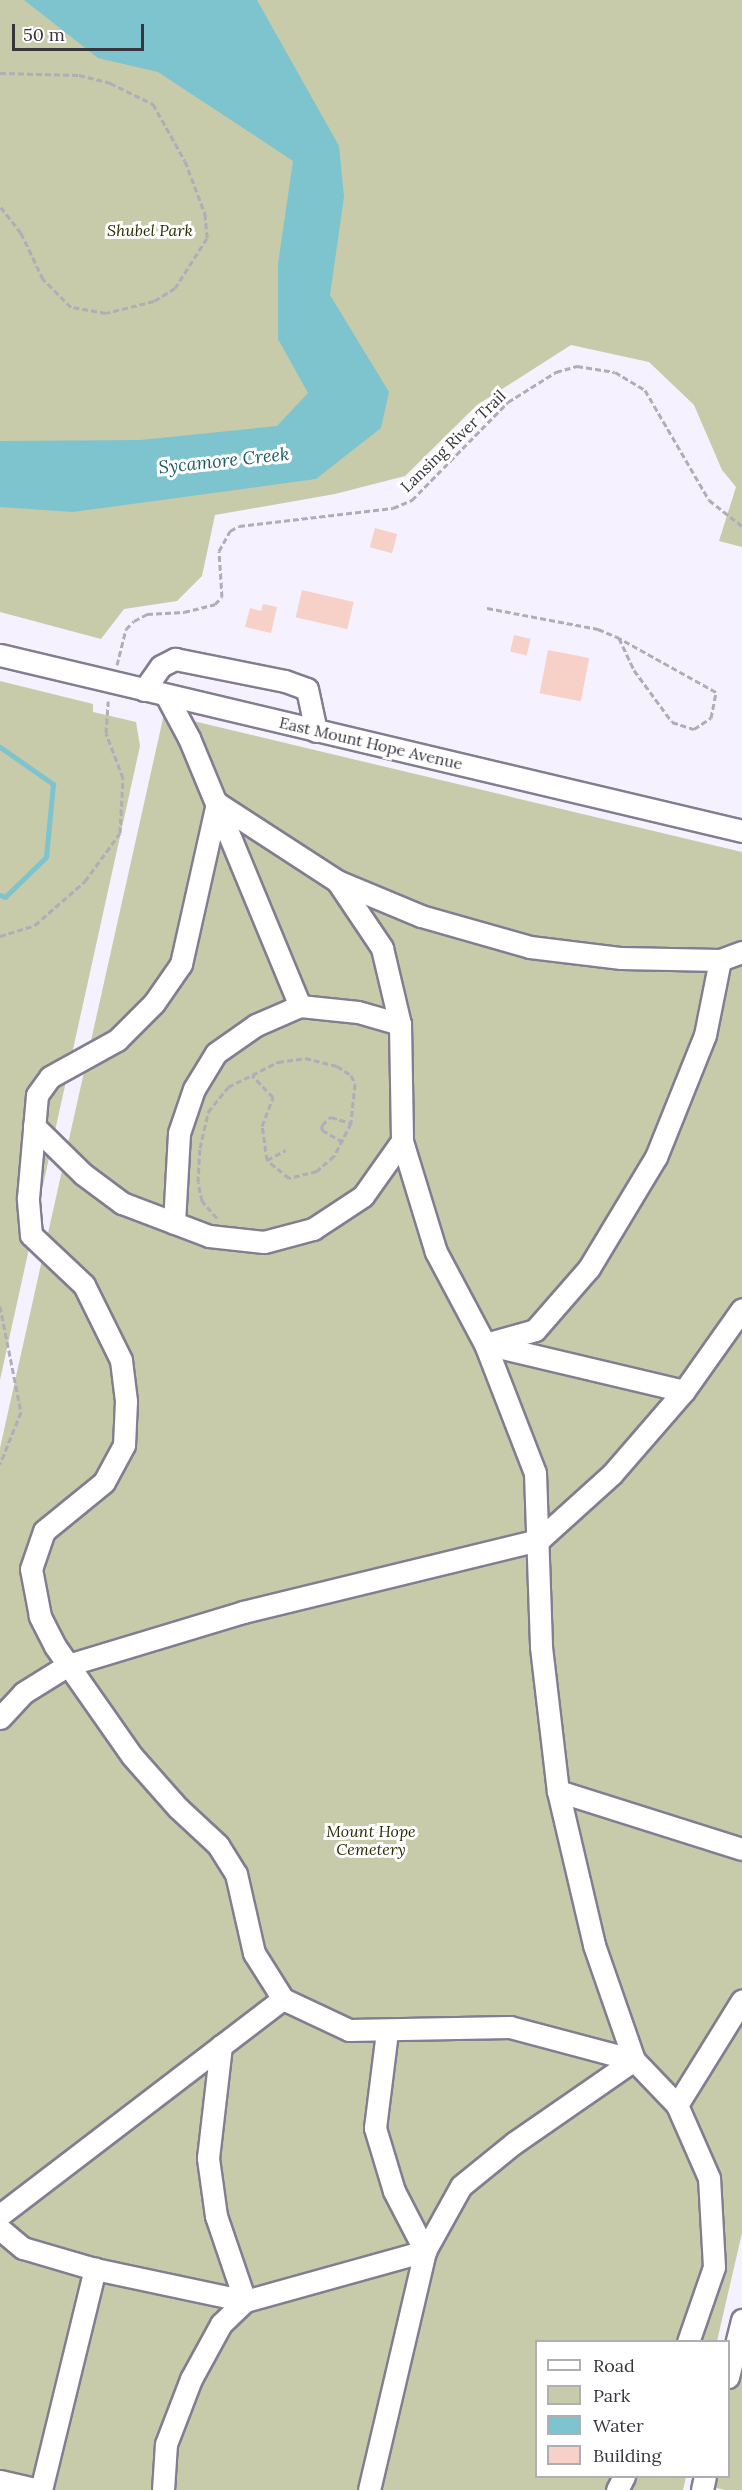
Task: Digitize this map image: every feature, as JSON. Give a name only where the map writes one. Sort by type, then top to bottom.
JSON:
[{"type":"street","name":"East Mount Hope Avenue","points":[[0,655],[742,831]]},
{"type":"street","points":[[144,690],[161,666],[175,659],[285,681],[307,689],[316,731]]},
{"type":"street","points":[[168,696],[217,803],[300,1006]]},
{"type":"street","points":[[217,803],[337,881],[421,916],[530,947],[621,958],[720,960],[742,952]]},
{"type":"street","points":[[217,803],[181,964],[154,1003],[117,1040],[50,1077],[37,1095],[28,1198],[32,1234],[84,1285],[121,1360],[126,1401],[124,1445],[104,1482],[44,1531],[31,1569],[40,1616],[68,1665],[132,1756],[178,1808],[218,1845],[236,1874],[254,1953],[283,1999],[349,2030],[387,2032],[461,2025],[510,2027],[634,2060]]},
{"type":"street","points":[[337,881],[382,948],[400,1024],[402,1141],[435,1252],[485,1344],[535,1473],[541,1647],[558,1791],[594,1945],[634,2060],[677,2105],[710,2178],[714,2267],[689,2340]]},
{"type":"street","points":[[485,1344],[535,1330],[590,1268],[656,1157],[705,1035],[720,960]]},
{"type":"street","points":[[174,1223],[179,1133],[194,1089],[216,1053],[256,1025],[300,1006],[358,1012],[400,1024]]},
{"type":"street","points":[[34,1126],[83,1174],[123,1203],[209,1236],[264,1242],[313,1229],[363,1196],[402,1141]]},
{"type":"street","points":[[0,1718],[23,1693],[68,1665],[243,1612],[539,1540],[612,1474],[684,1391],[742,1309]]},
{"type":"street","points":[[485,1344],[684,1391]]},
{"type":"street","points":[[558,1791],[742,1849]]},
{"type":"street","points":[[0,2215],[283,1999]]},
{"type":"street","points":[[677,2105],[742,2000]]},
{"type":"street","points":[[387,2032],[375,2128],[394,2191],[425,2251]]},
{"type":"street","points":[[221,2046],[208,2158],[216,2216],[244,2301]]},
{"type":"street","points":[[369,2490],[425,2251],[461,2186],[514,2143],[634,2060]]},
{"type":"street","points":[[0,2229],[24,2248],[95,2269],[244,2301],[425,2251]]},
{"type":"street","points":[[0,2481],[40,2490],[95,2269]]},
{"type":"street","points":[[163,2490],[166,2444],[191,2379],[221,2324],[244,2301]]},
{"type":"street","points":[[730,2373],[742,2320]]},
{"type":"path","points":[[0,73],[78,75],[110,83],[153,104],[185,161],[205,214],[207,238],[175,288],[154,301],[106,313],[71,307],[43,279],[21,233],[0,206]]},
{"type":"path","name":"Lansing River Trail","points":[[118,657],[126,629],[147,614],[184,612],[215,604],[224,587],[219,551],[230,531],[239,526],[393,508],[412,500],[508,402],[556,372],[577,366],[615,372],[645,390],[708,500],[742,526]]},
{"type":"path","points":[[487,608],[598,628],[619,638],[716,692],[711,718],[694,729],[672,722],[634,670],[619,638]]},
{"type":"path","points":[[0,936],[35,925],[86,881],[120,832],[123,778],[106,733],[108,699]]},
{"type":"path","points":[[226,1222],[202,1202],[198,1182],[200,1148],[208,1112],[228,1087],[252,1075],[279,1062],[305,1058],[337,1066],[351,1075],[355,1084],[351,1123],[343,1142],[317,1172],[300,1178],[289,1178],[267,1160],[262,1126],[273,1097],[252,1075]]},
{"type":"path","points":[[343,1142],[322,1130],[322,1125],[331,1118],[351,1123]]},
{"type":"path","points":[[267,1160],[286,1150]]},
{"type":"path","points":[[0,1306],[21,1412],[0,1464]]},
{"type":"green space","name":"Shubel Park","points":[[0,0],[742,0],[742,547],[719,541],[736,487],[722,470],[694,405],[649,362],[571,345],[477,405],[405,476],[335,494],[215,515],[202,576],[177,601],[124,609],[101,639],[0,612]]},
{"type":"green space","points":[[0,681],[93,704],[93,712],[136,722],[140,746],[0,1380]]},
{"type":"green space","name":"Mount Hope Cemetery","points":[[164,714],[742,852],[742,2233],[717,2340],[535,2340],[535,2478],[686,2478],[683,2490],[0,2490],[0,1448]]},
{"type":"green space","points":[[742,2320],[742,2490],[725,2490],[703,2485],[705,2478],[730,2478],[730,2373]]},
{"type":"water","points":[[24,0],[257,0],[339,146],[344,197],[330,295],[389,392],[381,428],[316,479],[73,512],[0,507],[0,441],[140,440],[277,426],[308,393],[278,339],[278,264],[293,161],[158,72],[98,58]]},
{"type":"building","points":[[375,528],[397,534],[392,553],[370,547]]},
{"type":"building","points":[[302,590],[354,602],[347,629],[296,617]]},
{"type":"building","points":[[263,604],[277,607],[271,633],[245,627],[250,608],[261,611]]},
{"type":"building","points":[[514,635],[531,639],[527,655],[510,652]]},
{"type":"building","points":[[548,650],[589,658],[581,701],[540,693]]},
{"type":"waterway","name":"Sycamore Creek","points":[[0,747],[53,784],[46,857],[5,897],[0,895]]}]
